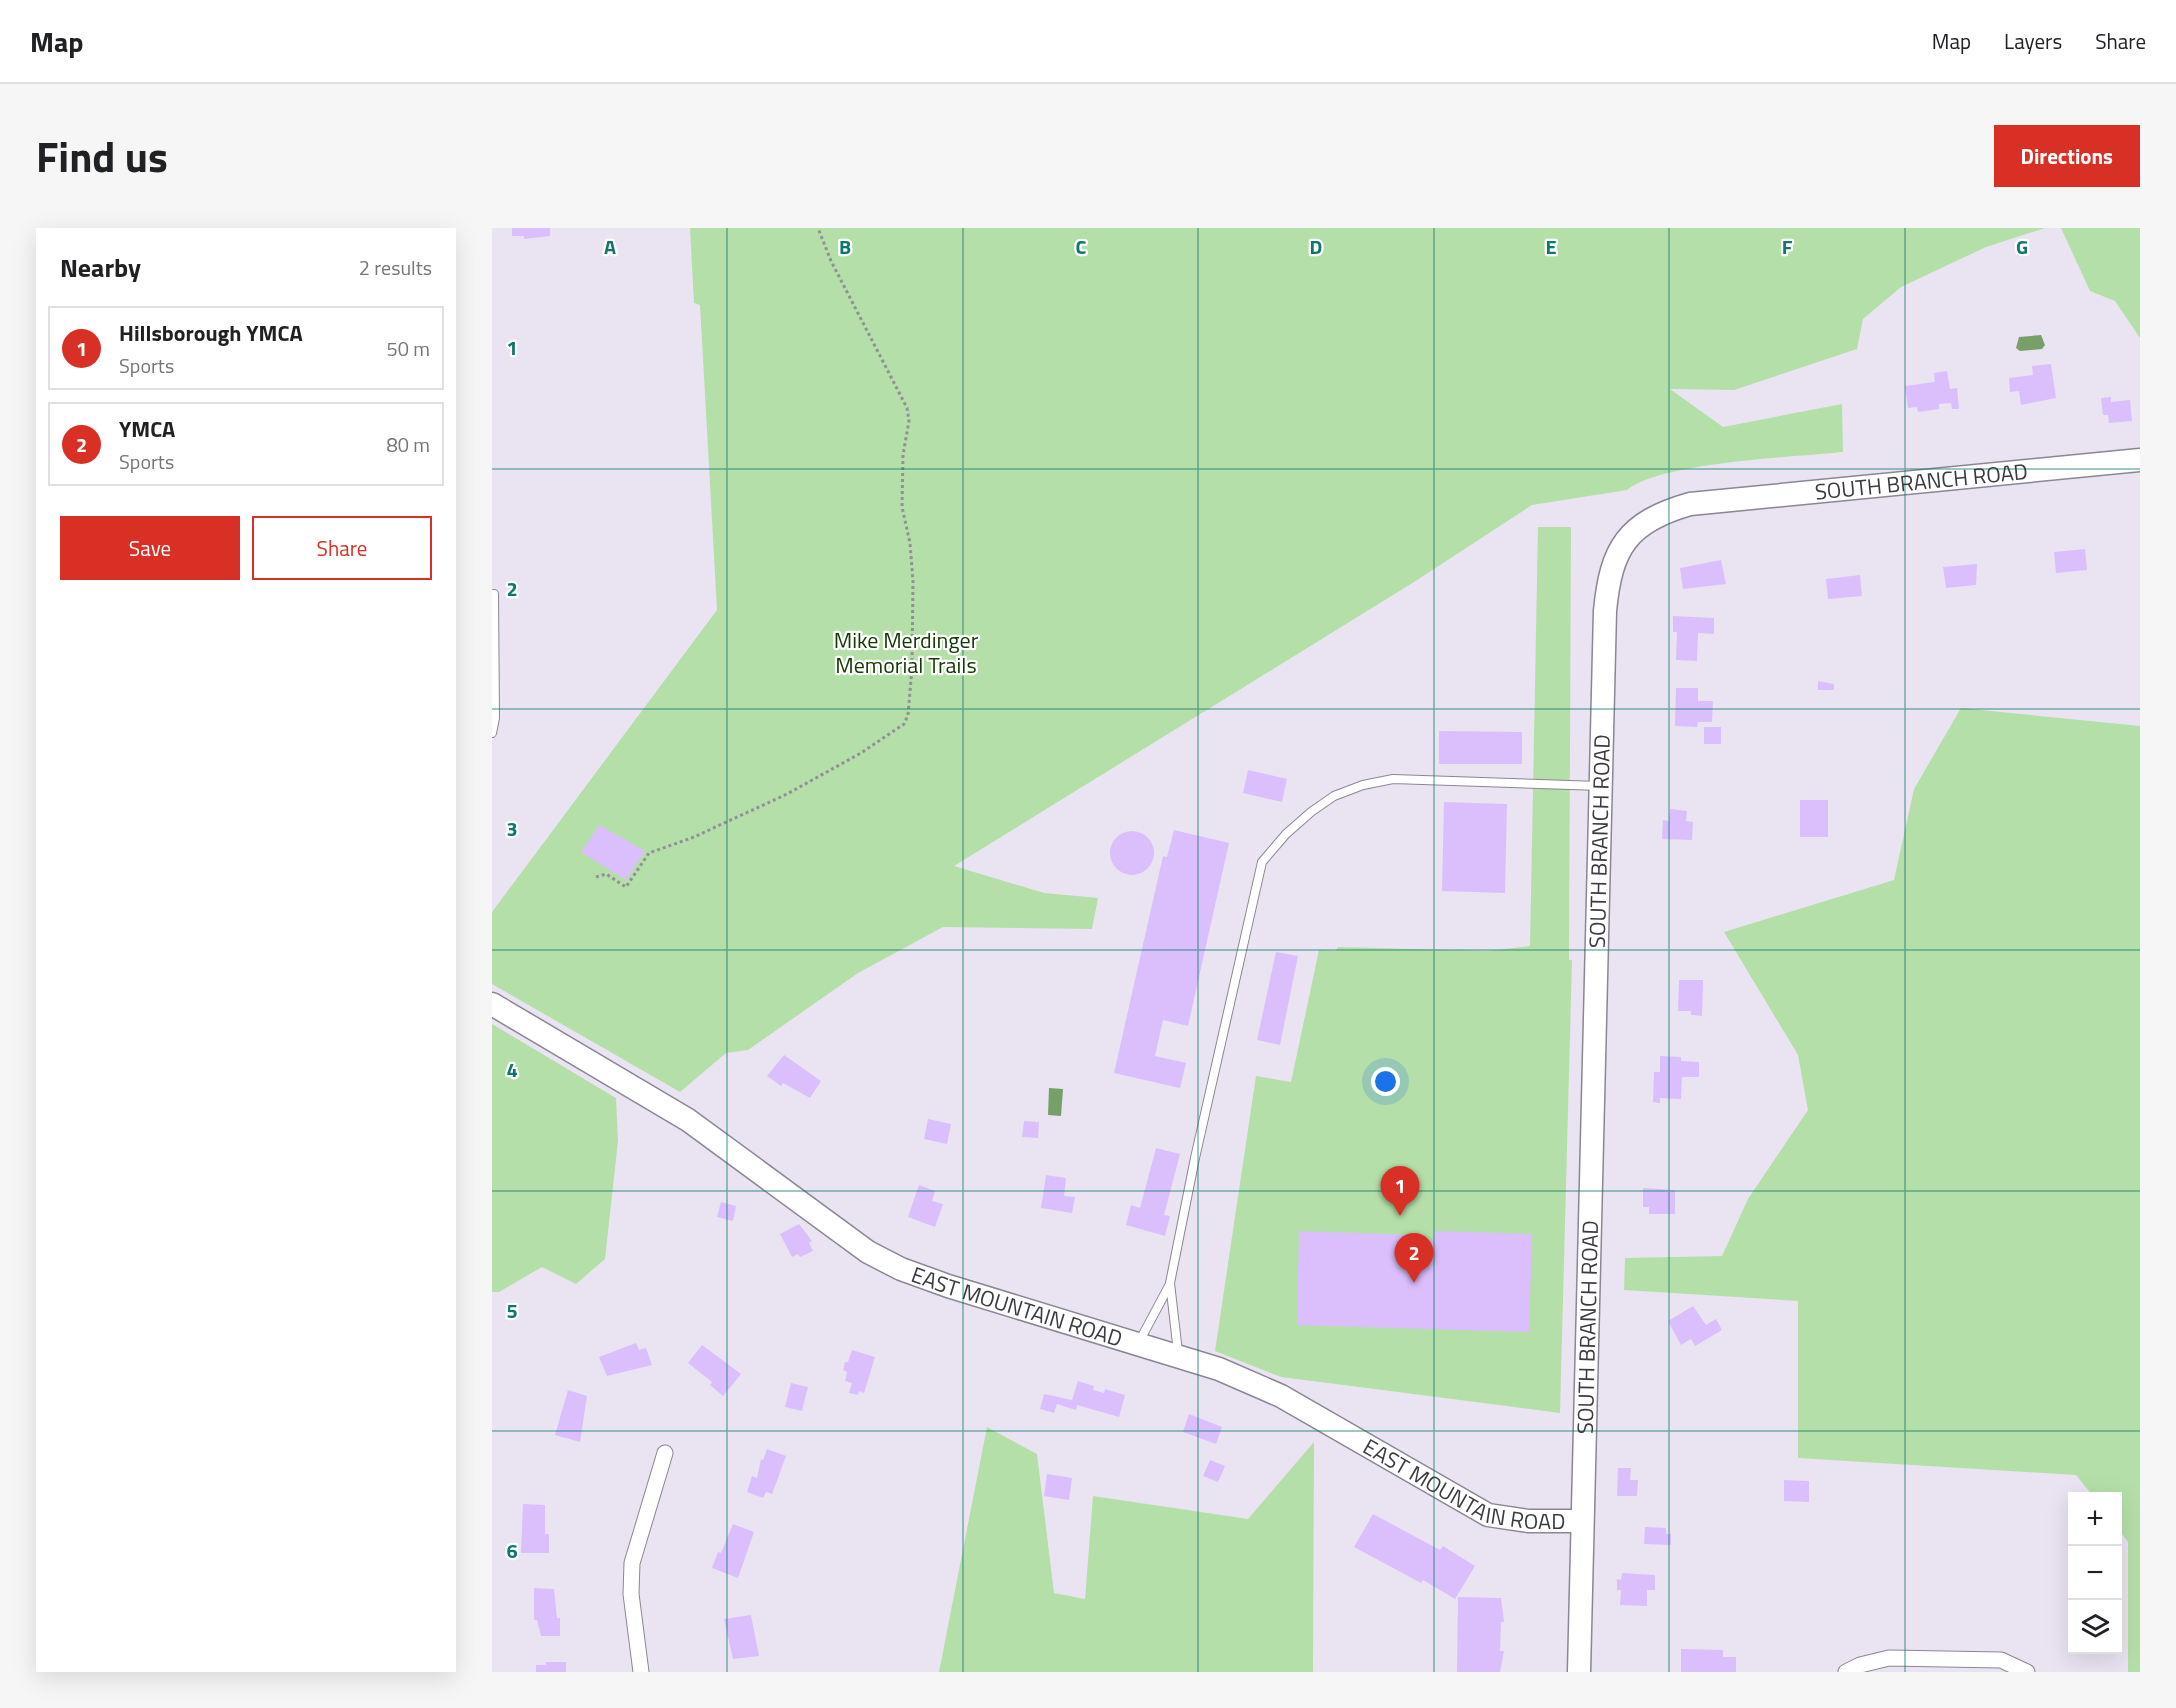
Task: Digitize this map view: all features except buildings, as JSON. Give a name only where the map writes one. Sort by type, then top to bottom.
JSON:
[{"type":"street","name":"SOUTH BRANCH ROAD","points":[[1578,1672],[1601,786],[1608,580],[1613,561],[1636,529],[1655,516],[1690,504],[2140,460]]},
{"type":"street","name":"EAST MOUNTAIN ROAD","points":[[492,1004],[688,1120],[868,1252],[901,1269],[948,1286],[1219,1370],[1281,1396],[1488,1515],[1528,1521],[1581,1521]]},
{"type":"street","points":[[641,1672],[631,1594],[632,1563],[665,1454]]},
{"type":"street","points":[[1846,1672],[1860,1665],[1889,1658],[2001,1660],[2027,1672]]},
{"type":"lane","points":[[492,733],[495,718],[494,594]]},
{"type":"lane","points":[[1138,1344],[1170,1283],[1195,1158],[1262,862],[1286,834],[1311,812],[1334,796],[1363,785],[1393,779],[1601,786]]},
{"type":"lane","points":[[1170,1283],[1178,1357]]},
{"type":"path","points":[[596,877],[606,874],[626,886],[649,853],[726,822],[827,773],[893,733],[904,724],[908,715],[912,668],[913,582],[910,543],[902,507],[902,484],[909,421],[907,408],[831,261],[818,228]]},
{"type":"green space","name":"Mike Merdinger Memorial Trails","points":[[690,228],[2045,228],[1986,247],[1901,287],[1863,319],[1857,349],[1734,390],[1670,389],[1723,427],[1842,404],[1843,452],[1697,467],[1668,473],[1644,481],[1627,490],[1532,505],[1414,582],[954,866],[1044,893],[1098,898],[1092,929],[943,927],[858,973],[748,1050],[726,1053],[680,1092],[492,984],[492,912],[717,610],[700,305],[694,303]]},
{"type":"green space","points":[[2061,228],[2140,228],[2140,338],[2115,301],[2090,291]]},
{"type":"green space","points":[[1538,527],[1571,527],[1569,960],[1572,960],[1560,1413],[1281,1377],[1215,1351],[1256,1076],[1291,1082],[1319,950],[1336,951],[1338,947],[1488,951],[1530,946]]},
{"type":"green space","points":[[1961,708],[2140,726],[2140,1672],[2128,1672],[2128,1542],[2122,1534],[2122,1492],[2090,1492],[2076,1475],[1798,1458],[1798,1301],[1624,1290],[1625,1258],[1722,1256],[1748,1199],[1808,1110],[1798,1055],[1724,932],[1894,880],[1914,789]]},
{"type":"green space","points":[[492,1024],[616,1098],[618,1141],[605,1259],[576,1284],[542,1267],[499,1292],[492,1292]]},
{"type":"green space","points":[[987,1427],[1037,1454],[1054,1593],[1085,1599],[1093,1496],[1248,1519],[1314,1442],[1313,1672],[939,1672]]},
{"type":"shaded area","points":[[2041,335],[2045,345],[2042,349],[2020,351],[2016,348],[2019,337]]},
{"type":"shaded area","points":[[1049,1088],[1063,1089],[1061,1116],[1048,1115]]},
{"type":"place","name":"Hillsborough YMCA","points":[[1400,1216]]},
{"type":"place","name":"YMCA","points":[[1414,1283]]}]
